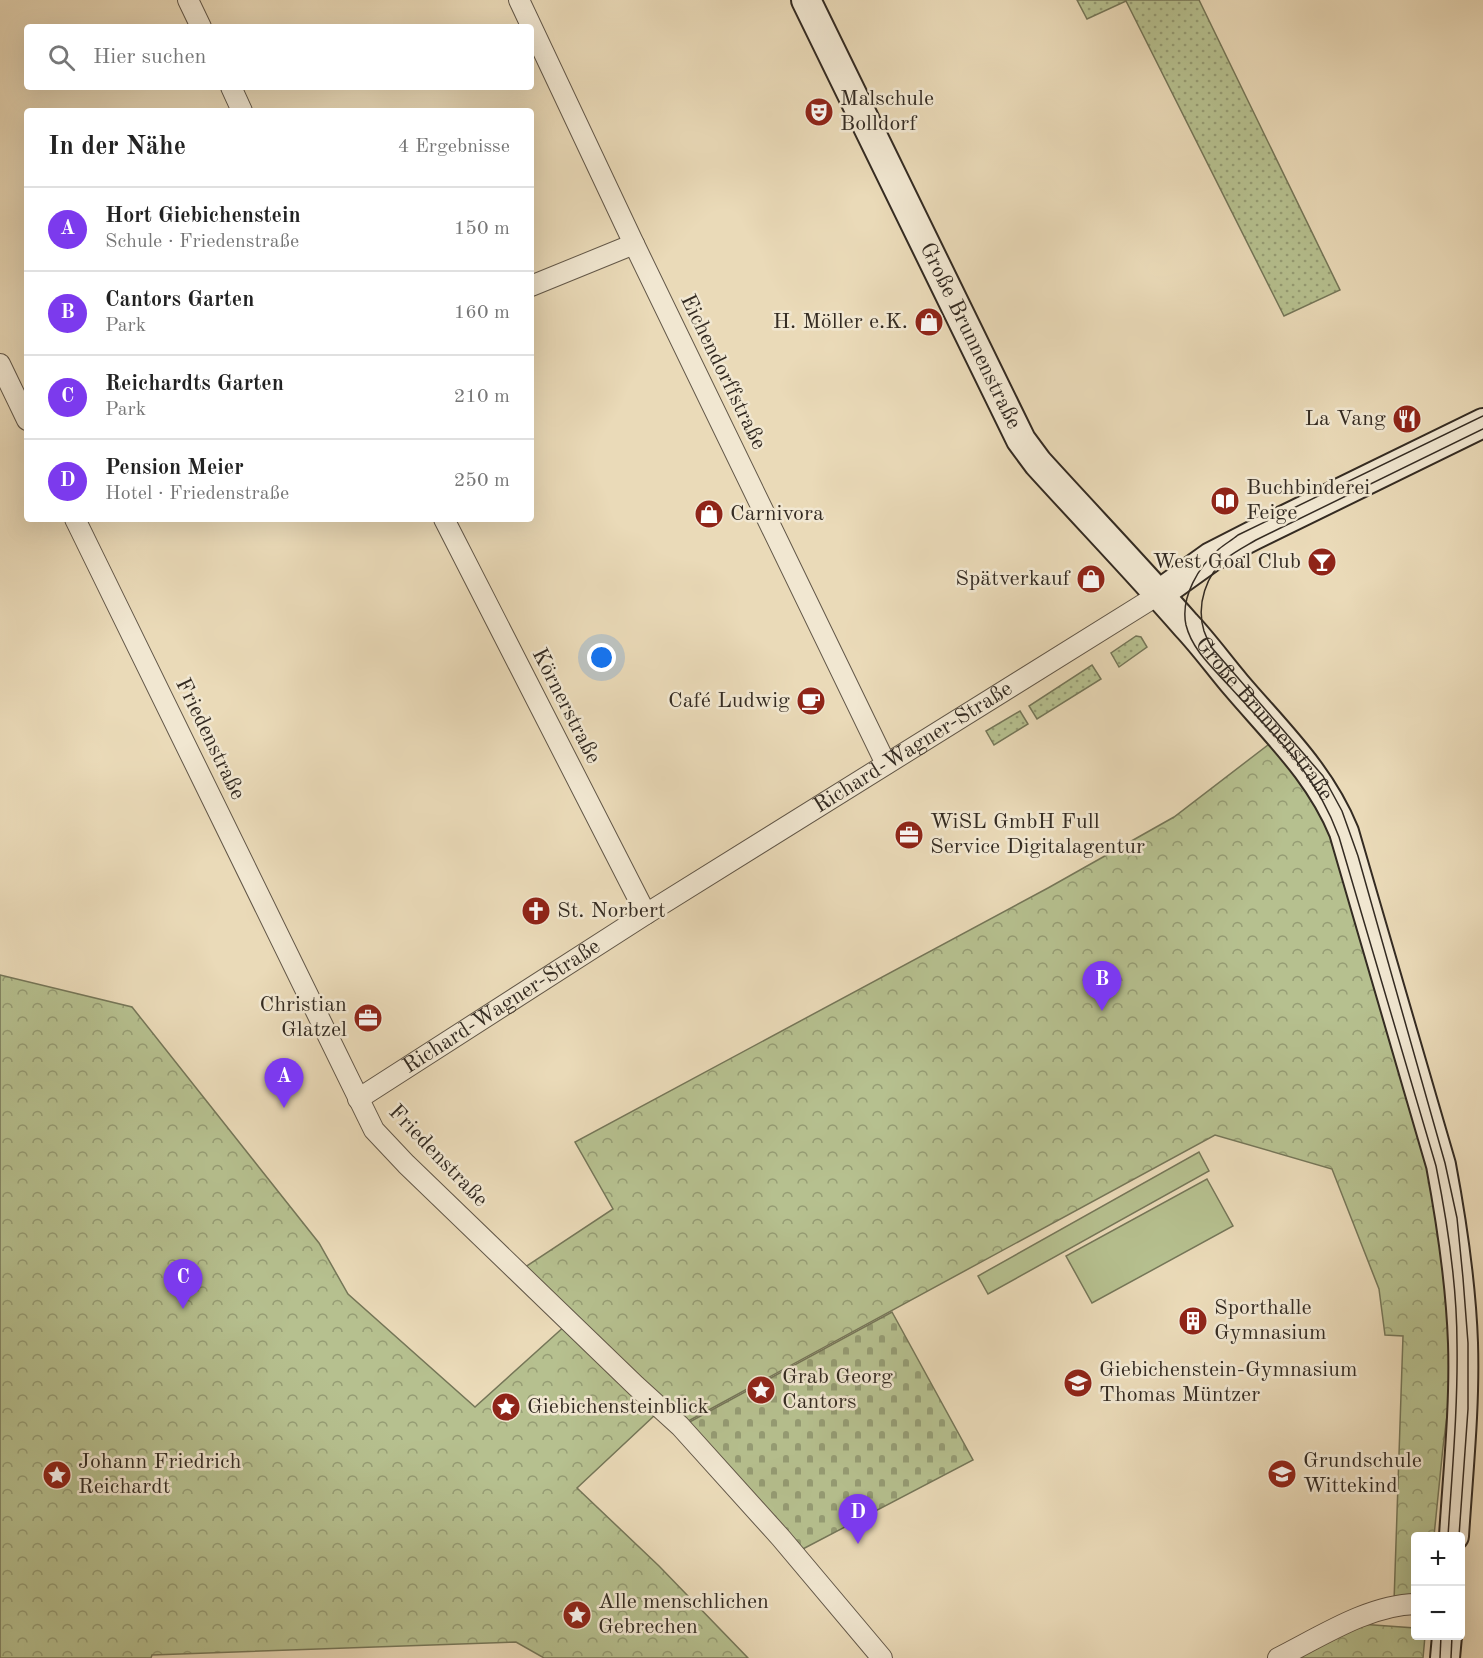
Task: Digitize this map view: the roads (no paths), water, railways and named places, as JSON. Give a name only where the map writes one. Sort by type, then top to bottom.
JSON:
[{"type":"main road","name":"Große Brunnenstraße","points":[[806,0],[1021,440],[1038,463],[1186,625],[1296,752],[1335,811],[1344,832],[1441,1165],[1452,1221],[1463,1343],[1462,1409],[1454,1532]]},
{"type":"main road","name":"Richard-Wagner-Straße","points":[[1158,595],[1211,557],[1482,426]]},
{"type":"main road","points":[[1445,1658],[1447,1640]]},
{"type":"street","points":[[188,0],[200,24]]},
{"type":"street","name":"Eichendorffstraße","points":[[519,0],[530,24]]},
{"type":"street","name":"Eichendorffstraße","points":[[534,32],[634,244],[886,764]]},
{"type":"street","points":[[232,90],[241,108]]},
{"type":"street","points":[[534,285],[634,244]]},
{"type":"street","points":[[0,364],[24,414]]},
{"type":"street","name":"Friedenstraße","points":[[76,522],[374,1130],[406,1164],[680,1426],[774,1530],[882,1658]]},
{"type":"street","name":"Körnerstraße","points":[[446,522],[646,914]]},
{"type":"street","name":"Richard-Wagner-Straße","points":[[358,1099],[646,914],[1158,595]]},
{"type":"street","points":[[1278,1658],[1363,1616],[1403,1604],[1411,1604]]},
{"type":"tram line","points":[[1448,1532],[1456,1416],[1457,1322],[1451,1255],[1436,1166],[1339,837],[1325,804],[1292,755],[1198,651],[1189,634],[1185,614],[1189,593],[1198,573],[1221,547],[1238,535],[1483,416]]},
{"type":"tram line","points":[[1459,1532],[1468,1409],[1468,1343],[1457,1218],[1445,1163],[1358,856],[1342,811],[1323,776],[1212,648],[1204,631],[1201,611],[1208,581],[1213,572],[1234,553],[1256,540],[1483,429]]},
{"type":"tram line","points":[[1440,1658],[1441,1640]]},
{"type":"tram line","points":[[1451,1658],[1452,1640]]},
{"type":"place","name":"Malschule Bolldorf","points":[[819,112]]},
{"type":"place","name":"H. Möller e.K.","points":[[929,322]]},
{"type":"place","name":"La Vang","points":[[1407,419]]},
{"type":"place","name":"Buchbinderei Feige","points":[[1225,501]]},
{"type":"place","name":"Carnivora","points":[[709,514]]},
{"type":"place","name":"West Goal Club","points":[[1322,562]]},
{"type":"place","name":"Spätverkauf","points":[[1091,579]]},
{"type":"place","name":"Café Ludwig","points":[[811,701]]},
{"type":"place","name":"WiSL GmbH Full Service Digitalagentur","points":[[909,835]]},
{"type":"place","name":"St. Norbert","points":[[536,911]]},
{"type":"place","name":"Cantors Garten","points":[[1102,1011]]},
{"type":"place","name":"Christian Glatzel","points":[[368,1018]]},
{"type":"place","name":"Hort Giebichenstein","points":[[284,1108]]},
{"type":"place","name":"Reichardts Garten","points":[[183,1309]]},
{"type":"place","name":"Sporthalle Gymnasium","points":[[1193,1321]]},
{"type":"place","name":"Giebichenstein-Gymnasium Thomas Müntzer","points":[[1078,1383]]},
{"type":"place","name":"Grab Georg Cantors","points":[[761,1390]]},
{"type":"place","name":"Giebichensteinblick","points":[[506,1407]]},
{"type":"place","name":"Grundschule Wittekind","points":[[1282,1474]]},
{"type":"place","name":"Johann Friedrich Reichardt","points":[[57,1475]]},
{"type":"place","name":"Pension Meier","points":[[858,1544]]},
{"type":"place","name":"Alle menschlichen Gebrechen","points":[[577,1615]]}]
